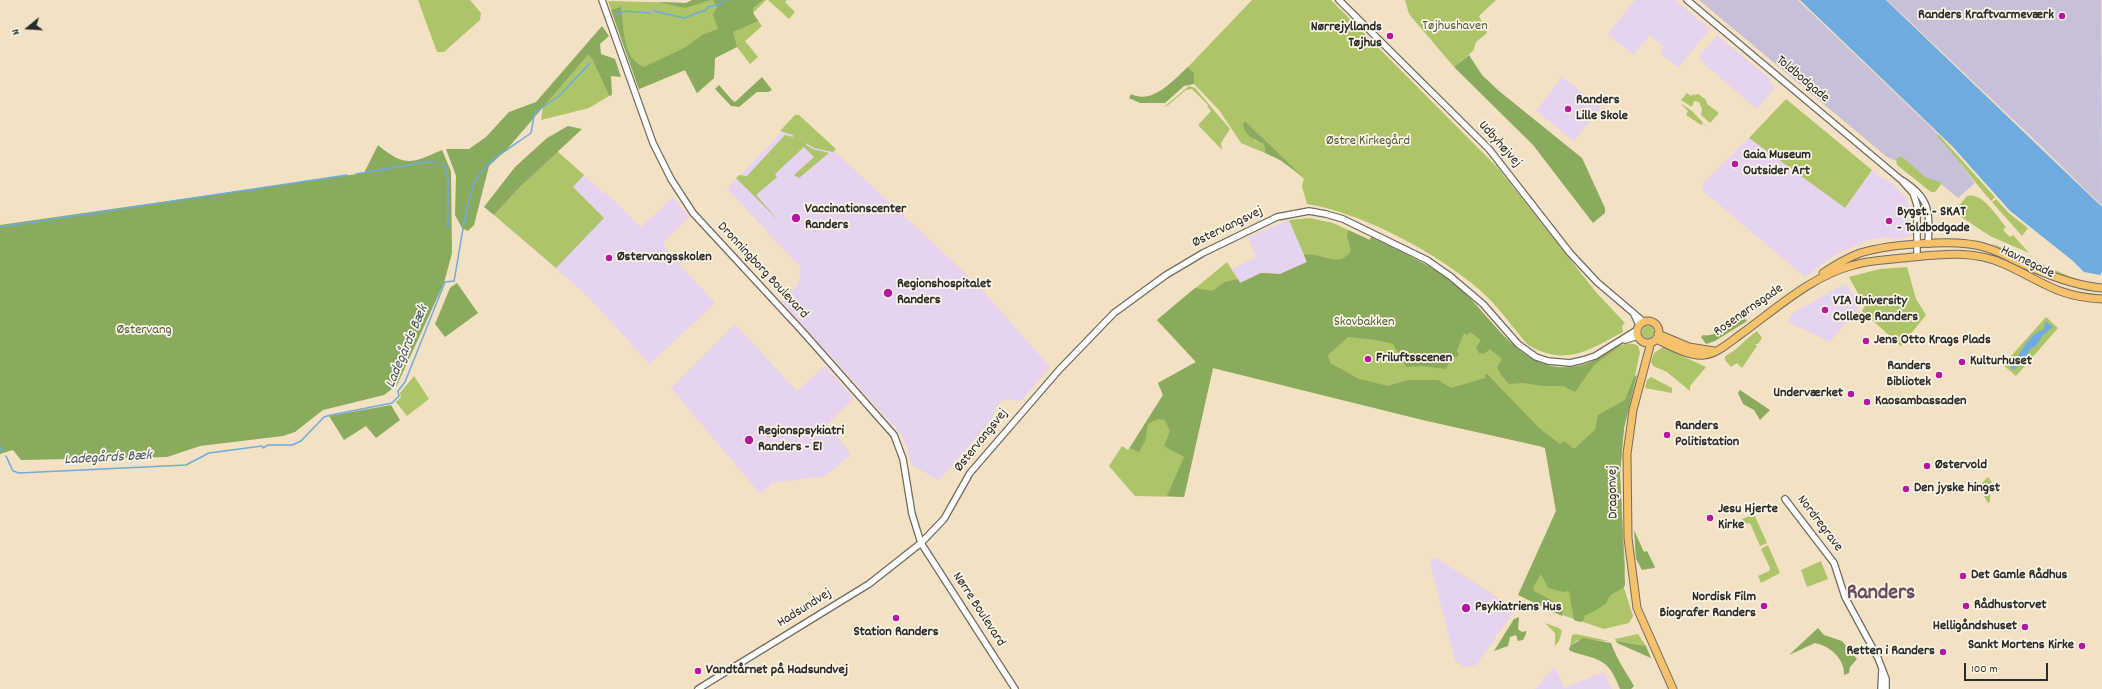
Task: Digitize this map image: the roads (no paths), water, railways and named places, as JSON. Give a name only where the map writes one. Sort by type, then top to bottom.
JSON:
[{"type":"main road","name":"Havnegade","points":[[1918,245],[1959,242],[1980,246],[2035,269],[2079,284],[2102,288]]},
{"type":"main road","name":"Rosenørnsgade","points":[[1799,291],[1806,284],[1839,262],[1859,253],[1877,249],[1918,245]]},
{"type":"main road","name":"Havnegade","points":[[1917,257],[1957,254],[1981,256],[2003,263],[2060,293],[2102,299]]},
{"type":"main road","name":"Rosenørnsgade","points":[[1652,339],[1714,351],[1746,330],[1799,291],[1833,272],[1854,264],[1917,257]]},
{"type":"main road","points":[[1640,329],[1654,324],[1652,339]]},
{"type":"main road","points":[[1640,329],[1652,339]]},
{"type":"main road","name":"Dragonvej","points":[[1652,339],[1633,410],[1627,454],[1626,488],[1632,580],[1638,608],[1643,624],[1673,689]]},
{"type":"street","name":"Dronningborg Boulevard","points":[[602,0],[660,161],[688,206],[894,435],[903,459],[912,514],[921,543]]},
{"type":"street","name":"Udbyhøjvej","points":[[1339,0],[1489,149],[1570,253],[1597,282],[1633,312],[1640,329]]},
{"type":"street","name":"Toldbodgade","points":[[1687,0],[1900,179],[1910,185],[1925,200],[1928,209],[1928,244]]},
{"type":"street","name":"Toldbodgade","points":[[1900,179],[1917,201],[1917,257]]},
{"type":"street","name":"Østervangsvej","points":[[921,543],[944,519],[970,473],[1059,370],[1114,313],[1166,275],[1190,261],[1277,217],[1308,211],[1326,214],[1343,219],[1427,260],[1469,291],[1483,304],[1518,344],[1536,357],[1548,361],[1570,362],[1595,356],[1640,329]]},
{"type":"street","name":"Nordregrave","points":[[1785,499],[1834,563],[1844,597],[1873,645],[1882,670]]},
{"type":"street","name":"Hadsundvej","points":[[698,689],[869,584],[921,543]]},
{"type":"street","name":"Nørre Boulevard","points":[[921,543],[1015,689]]},
{"type":"street","points":[[1881,689],[1882,670]]},
{"type":"street","points":[[1882,670],[1886,679],[1886,689]]},
{"type":"water","points":[[1800,0],[1886,0],[2102,207],[2102,272],[2100,275],[2084,272],[2073,261],[2010,211],[1953,147]]},
{"type":"water","points":[[2046,321],[2053,327],[2043,335],[2036,346],[2030,349],[2028,354],[2015,369],[2011,369],[2011,366],[2033,335],[2043,330]]},
{"type":"waterway","name":"Ladegårds Bæk","points":[[654,11],[684,18],[706,10],[708,7],[720,4],[726,0]]},
{"type":"waterway","name":"Ladegårds Bæk","points":[[617,14],[627,11],[649,13]]},
{"type":"waterway","name":"Ladegårds Bæk","points":[[6,456],[13,471],[19,473],[186,465],[209,453],[262,446],[263,448],[268,445],[292,445],[301,441],[324,417],[392,403],[399,396],[398,391],[405,382],[445,282],[454,281],[469,198],[477,178],[495,159],[531,133],[534,116],[538,110],[559,96],[590,63]]},
{"type":"waterway","points":[[356,174],[427,162],[437,162]]},
{"type":"waterway","points":[[442,163],[444,164],[448,178],[448,227]]},
{"type":"waterway","points":[[0,227],[347,175]]},
{"type":"waterway","points":[[0,446],[2,449],[0,450]]},
{"type":"place","name":"Randers Kraftvarmeværk","points":[[2062,16]]},
{"type":"place","name":"Nørrejyllands Tøjhus","points":[[1390,36]]},
{"type":"place","name":"Randers Lille Skole","points":[[1568,109]]},
{"type":"place","name":"Gaia Museum Outsider Art","points":[[1735,164]]},
{"type":"place","name":"Vaccinationscenter Randers","points":[[796,218]]},
{"type":"place","name":"Bygst. - SKAT - Toldbodgade","points":[[1889,221]]},
{"type":"place","name":"Østervangsskolen","points":[[609,258]]},
{"type":"place","name":"Regionshospitalet Randers","points":[[888,293]]},
{"type":"place","name":"VIA University College Randers","points":[[1825,310]]},
{"type":"place","name":"Jens Otto Krags Plads","points":[[1866,341]]},
{"type":"place","name":"Friluftsscenen","points":[[1368,359]]},
{"type":"place","name":"Kulturhuset","points":[[1962,362]]},
{"type":"place","name":"Randers Bibliotek","points":[[1939,375]]},
{"type":"place","name":"Underværket","points":[[1851,394]]},
{"type":"place","name":"Kaosambassaden","points":[[1867,402]]},
{"type":"place","name":"Randers Politistation","points":[[1667,435]]},
{"type":"place","name":"Regionspsykiatri Randers - E1","points":[[749,440]]},
{"type":"place","name":"Østervold","points":[[1927,466]]},
{"type":"place","name":"Den jyske hingst","points":[[1906,489]]},
{"type":"place","name":"Jesu Hjerte Kirke","points":[[1710,518]]},
{"type":"place","name":"Det Gamle Rådhus","points":[[1963,576]]},
{"type":"place","name":"Nordisk Film Biografer Randers","points":[[1764,606]]},
{"type":"place","name":"Rådhustorvet","points":[[1966,606]]},
{"type":"place","name":"Psykiatriens Hus","points":[[1466,608]]},
{"type":"place","name":"Station Randers","points":[[896,618]]},
{"type":"place","name":"Helligåndshuset","points":[[2025,627]]},
{"type":"place","name":"Sankt Mortens Kirke","points":[[2082,646]]},
{"type":"place","name":"Retten i Randers","points":[[1943,652]]},
{"type":"place","name":"Vandtårnet på Hadsundvej","points":[[698,671]]},
{"type":"district","name":"Randers","points":[[1881,595]]},
{"type":"park label","name":"Tøjhushaven","points":[[1455,27]]},
{"type":"park label","name":"Østre Kirkegård","points":[[1368,142]]},
{"type":"park label","name":"Skovbakken","points":[[1364,323]]},
{"type":"park label","name":"Østervang","points":[[144,331]]}]
